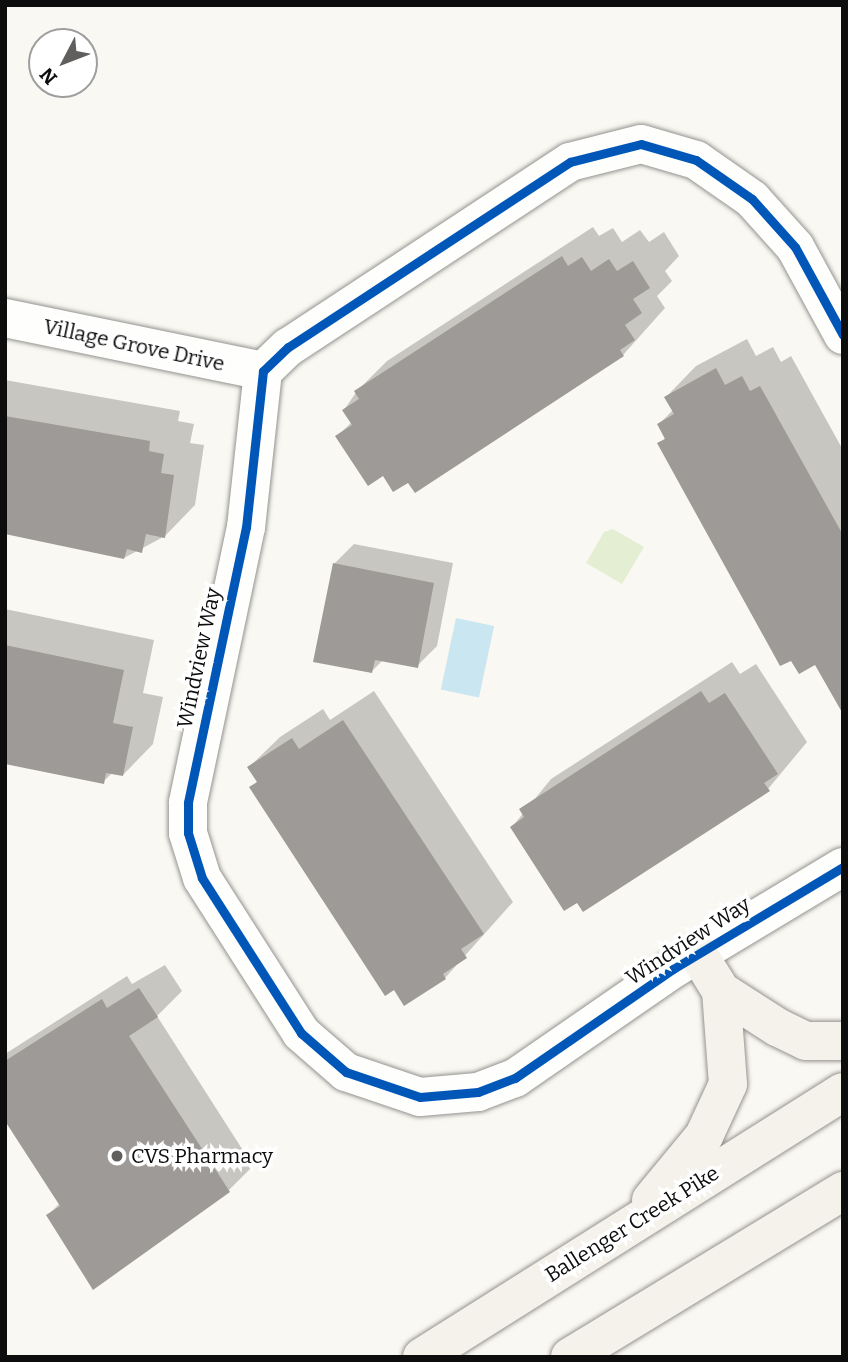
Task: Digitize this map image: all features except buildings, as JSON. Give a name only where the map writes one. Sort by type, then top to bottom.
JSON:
[{"type":"main road","points":[[698,954],[722,991],[806,1041],[843,1041]]},
{"type":"main road","points":[[631,1223],[704,1136],[728,1084],[722,991]]},
{"type":"main road","name":"Ballenger Creek Pike","points":[[422,1357],[843,1092]]},
{"type":"main road","points":[[570,1357],[840,1198]]},
{"type":"street","points":[[263,371],[288,347],[570,162],[642,144],[696,160],[752,199],[795,247],[843,335]]},
{"type":"street","name":"Village Grove Drive","points":[[5,318],[263,371]]},
{"type":"street","name":"Windview Way","points":[[263,371],[246,527],[188,820],[193,856],[210,894],[302,1033],[346,1072],[381,1089],[459,1096],[515,1078],[698,954],[843,867]]},
{"type":"green space","points":[[613,529],[644,547],[622,584],[586,563],[604,532]]},
{"type":"water","points":[[456,618],[494,626],[479,698],[441,689]]},
{"type":"cycle path","points":[[843,335],[795,247],[752,199],[696,160],[641,144],[570,162],[288,347],[263,371],[246,527],[188,803],[188,833],[202,878],[301,1033],[346,1072],[420,1097],[478,1092],[515,1078],[673,969],[843,867]]},
{"type":"place","name":"CVS Pharmacy","points":[[117,1156]]}]
